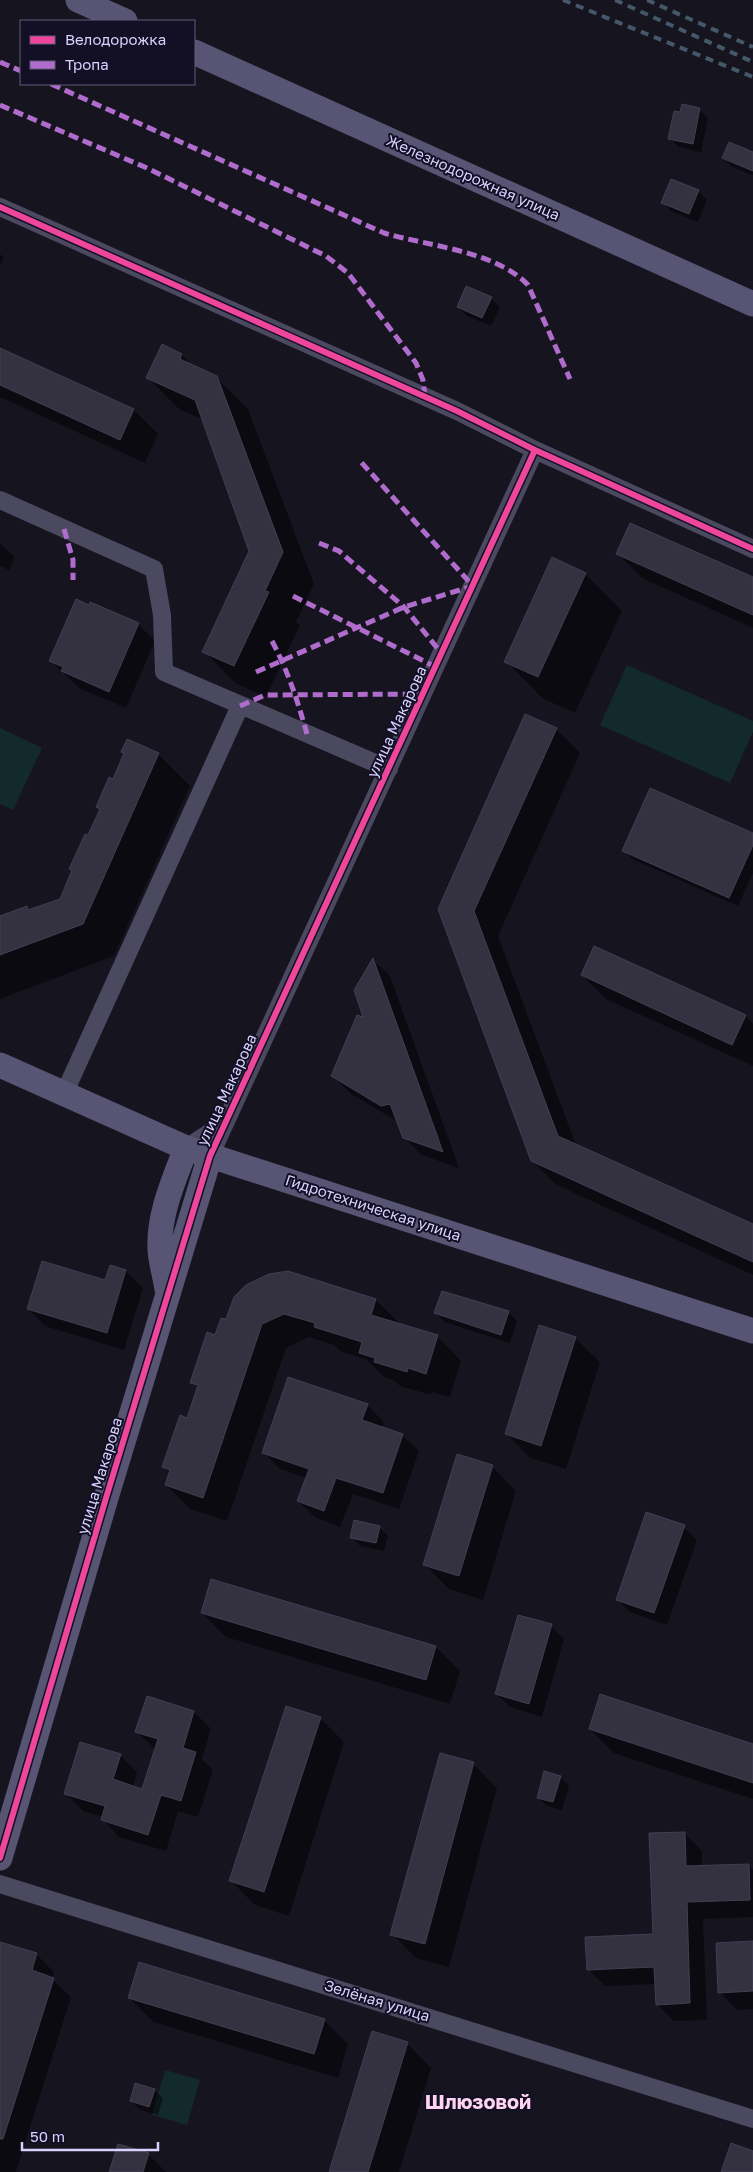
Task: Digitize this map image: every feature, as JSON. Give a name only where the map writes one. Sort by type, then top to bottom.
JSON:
[{"type":"main road","points":[[78,0],[123,20]]},
{"type":"main road","name":"Железнодорожная улица","points":[[195,52],[753,304]]},
{"type":"main road","name":"Гидротехническая улица","points":[[0,1066],[186,1148],[753,1331]]},
{"type":"main road","points":[[168,1294],[160,1250],[162,1217],[171,1186],[186,1148]]},
{"type":"main road","name":"улица Макарова","points":[[0,1858],[210,1156]]},
{"type":"street","points":[[0,206],[457,411],[535,450],[753,549]]},
{"type":"street","name":"улица Макарова","points":[[210,1156],[535,450]]},
{"type":"street","points":[[0,500],[154,569],[162,614],[164,672],[389,769]]},
{"type":"street","points":[[64,1094],[240,706]]},
{"type":"street","points":[[186,1148],[226,1121]]},
{"type":"street","name":"Зелёная улица","points":[[0,1884],[753,2119]]},
{"type":"green space","points":[[627,665],[753,721],[753,732],[730,783],[600,725]]},
{"type":"green space","points":[[0,728],[42,748],[13,810],[0,804]]},
{"type":"green space","points":[[165,2070],[200,2080],[187,2125],[152,2115]]},
{"type":"building","points":[[682,104],[700,108],[693,144],[668,139],[674,111],[680,112]]},
{"type":"building","points":[[729,142],[753,152],[753,171],[722,158]]},
{"type":"building","points":[[671,179],[699,190],[689,214],[661,203]]},
{"type":"building","points":[[466,286],[492,297],[482,318],[457,307]]},
{"type":"building","points":[[162,344],[182,354],[180,359],[217,376],[283,552],[265,591],[269,592],[234,666],[202,652],[249,551],[195,400],[146,378]]},
{"type":"building","points":[[0,348],[134,409],[120,440],[0,385]]},
{"type":"building","points":[[630,523],[753,577],[753,615],[616,554]]},
{"type":"building","points":[[552,557],[586,573],[538,677],[504,662]]},
{"type":"building","points":[[76,599],[89,605],[90,602],[139,623],[109,692],[61,671],[63,667],[49,661]]},
{"type":"building","points":[[525,714],[557,728],[474,911],[558,1136],[753,1224],[753,1262],[531,1161],[438,909]]},
{"type":"building","points":[[127,739],[159,753],[83,924],[0,955],[0,916],[27,906],[28,910],[60,899],[72,870],[69,869],[85,834],[88,835],[100,809],[96,807],[109,777],[113,779],[124,753],[121,752]]},
{"type":"building","points":[[650,788],[753,833],[753,845],[729,898],[622,851]]},
{"type":"building","points":[[594,946],[746,1015],[732,1045],[581,975]]},
{"type":"building","points":[[373,958],[443,1152],[403,1138],[390,1104],[381,1106],[331,1076],[357,1015],[363,1017],[354,990]]},
{"type":"building","points":[[42,1261],[105,1280],[110,1265],[126,1270],[107,1333],[27,1309]]},
{"type":"building","points":[[288,1271],[376,1299],[371,1315],[438,1335],[426,1374],[408,1368],[407,1372],[374,1362],[375,1358],[359,1353],[362,1342],[314,1327],[315,1323],[284,1314],[262,1324],[203,1498],[165,1485],[170,1470],[162,1467],[180,1415],[187,1418],[198,1385],[190,1383],[207,1332],[215,1335],[221,1318],[226,1319],[234,1297],[246,1285],[269,1274]]},
{"type":"building","points":[[442,1291],[509,1311],[501,1335],[434,1313]]},
{"type":"building","points":[[539,1325],[576,1337],[541,1446],[505,1434]]},
{"type":"building","points":[[288,1377],[368,1404],[362,1420],[403,1434],[383,1493],[336,1478],[324,1511],[297,1501],[309,1469],[262,1453]]},
{"type":"building","points":[[457,1454],[493,1465],[459,1576],[423,1565]]},
{"type":"building","points":[[646,1512],[685,1525],[654,1613],[616,1600]]},
{"type":"building","points":[[354,1520],[380,1526],[376,1543],[350,1538]]},
{"type":"building","points":[[211,1579],[436,1646],[426,1680],[201,1613]]},
{"type":"building","points":[[518,1615],[552,1624],[529,1704],[495,1694]]},
{"type":"building","points":[[600,1694],[753,1744],[753,1783],[589,1729]]},
{"type":"building","points":[[147,1696],[194,1711],[183,1748],[196,1752],[181,1801],[161,1795],[148,1835],[101,1820],[105,1806],[64,1794],[80,1742],[121,1754],[113,1779],[142,1789],[158,1739],[135,1732]]},
{"type":"building","points":[[286,1706],[321,1717],[264,1892],[229,1881]]},
{"type":"building","points":[[440,1753],[474,1762],[425,1944],[390,1935]]},
{"type":"building","points":[[544,1771],[561,1776],[553,1802],[537,1798]]},
{"type":"building","points":[[685,1832],[686,1866],[749,1864],[750,1900],[687,1902],[690,2003],[656,2005],[654,1967],[587,1970],[585,1937],[653,1934],[649,1833]]},
{"type":"building","points":[[753,1941],[753,1991],[718,1993],[716,1943]]},
{"type":"building","points":[[0,1942],[37,1953],[32,1970],[54,1978],[3,2139],[0,2139]]},
{"type":"building","points":[[139,1962],[325,2019],[314,2054],[128,1998]]},
{"type":"building","points":[[372,2031],[408,2042],[368,2172],[329,2172]]},
{"type":"building","points":[[135,2083],[155,2089],[149,2107],[130,2101]]},
{"type":"building","points":[[731,2143],[753,2151],[753,2172],[721,2172]]},
{"type":"building","points":[[118,2144],[149,2153],[143,2172],[109,2172]]},
{"type":"railway","points":[[563,0],[753,77]]},
{"type":"railway","points":[[615,0],[753,62]]},
{"type":"railway","points":[[647,0],[753,47]]},
{"type":"marked path","points":[[0,62],[20,71]]},
{"type":"marked path","points":[[53,85],[384,233],[461,251],[498,264],[528,285],[570,379]]},
{"type":"marked path","points":[[0,105],[147,168],[326,256],[348,273],[416,363],[423,380],[425,397]]},
{"type":"marked path","points":[[256,672],[404,607],[473,586],[361,462]]},
{"type":"marked path","points":[[64,529],[73,560],[73,580]]},
{"type":"marked path","points":[[319,543],[339,551],[404,607],[442,654]]},
{"type":"marked path","points":[[293,596],[436,667]]},
{"type":"marked path","points":[[272,641],[292,687],[307,734]]},
{"type":"marked path","points":[[240,706],[265,695],[424,694]]},
{"type":"cycle path","points":[[0,207],[457,411],[535,450],[753,549]]},
{"type":"cycle path","points":[[0,1858],[106,1498],[210,1156],[535,450]]},
{"type":"district","name":"Шлюзовой","points":[[478,2102]]}]
